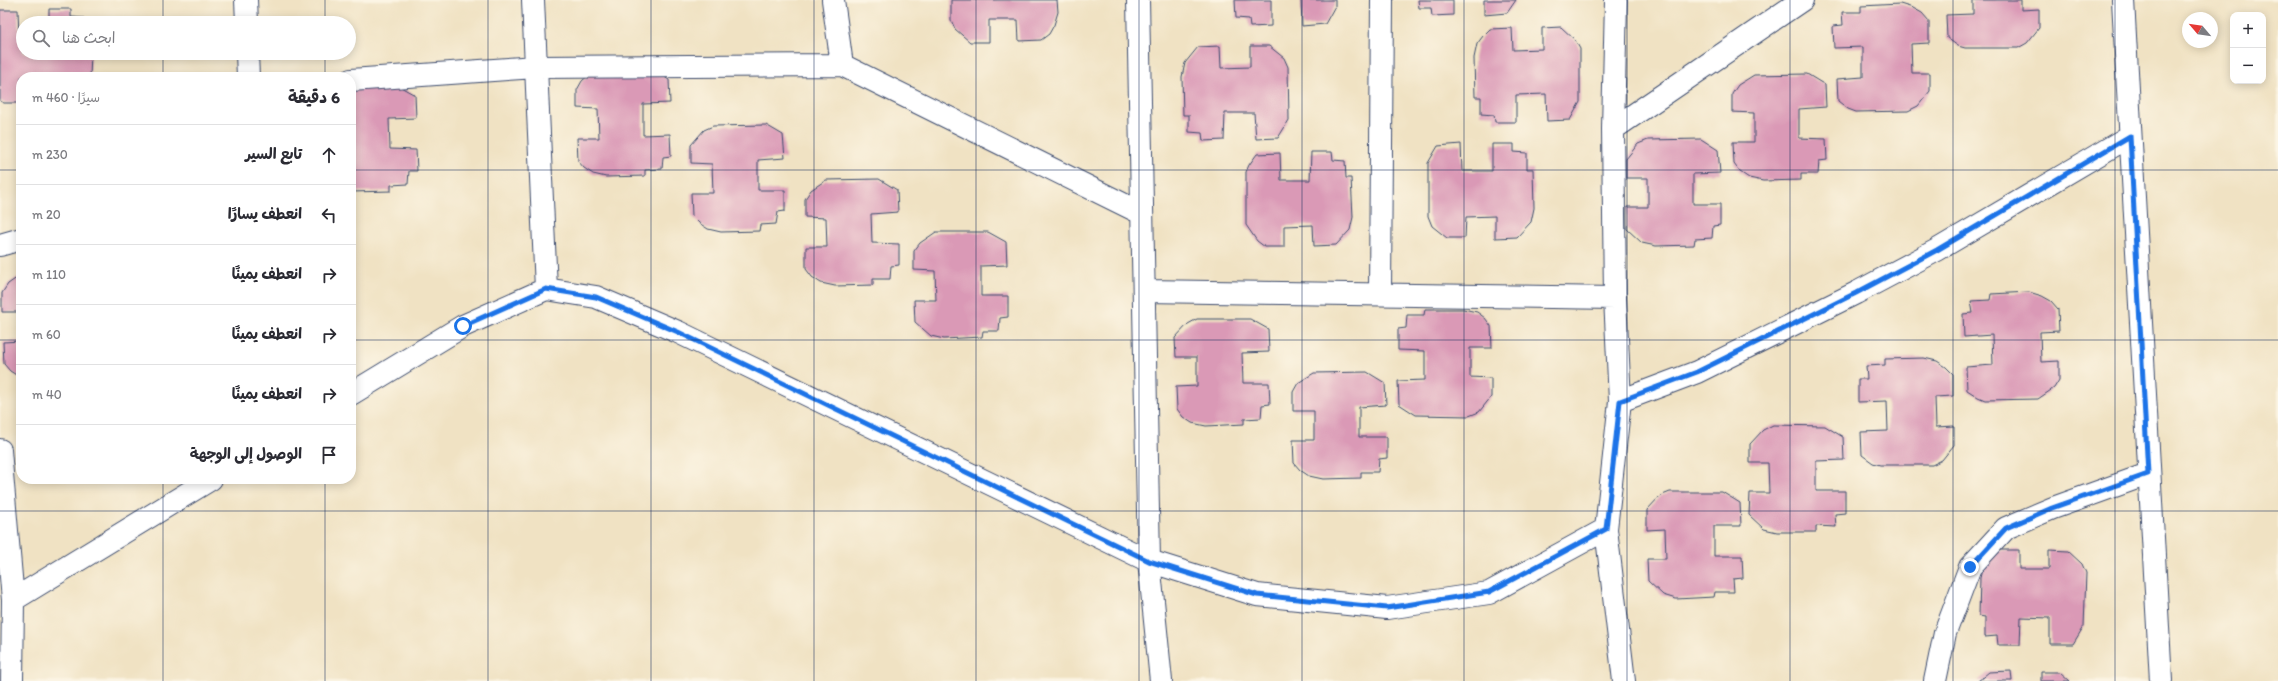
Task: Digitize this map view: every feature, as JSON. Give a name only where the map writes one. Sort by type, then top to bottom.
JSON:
[{"type":"street","points":[[246,0],[247,16]]},
{"type":"street","points":[[533,0],[546,289]]},
{"type":"street","points":[[833,0],[842,65]]},
{"type":"street","points":[[1138,0],[1141,213],[1145,292],[1149,561],[1161,681]]},
{"type":"street","points":[[1380,294],[1382,0]]},
{"type":"street","points":[[1616,0],[1613,129],[1615,298],[1620,401],[1606,529],[1624,681]]},
{"type":"street","points":[[1613,129],[1802,0]]},
{"type":"street","points":[[2123,0],[2148,474],[2161,681]]},
{"type":"street","points":[[247,60],[248,72]]},
{"type":"street","points":[[356,80],[536,67],[842,65],[1141,213]]},
{"type":"street","points":[[1620,401],[1697,372],[1856,293],[1937,250],[2130,136]]},
{"type":"street","points":[[0,245],[16,240]]},
{"type":"street","points":[[356,391],[463,326],[546,289],[596,297],[678,332],[1149,561],[1257,595],[1387,608],[1489,592],[1606,529]]},
{"type":"street","points":[[1145,292],[1615,298]]},
{"type":"street","points":[[0,450],[13,600],[12,681]]},
{"type":"street","points":[[1935,681],[1945,633],[1970,567],[2006,528],[2052,508],[2148,474]]},
{"type":"street","points":[[13,600],[203,484]]},
{"type":"building","points":[[951,0],[1057,0],[1058,12],[1054,25],[1049,34],[1041,40],[1019,41],[1018,20],[989,20],[989,42],[970,42],[955,29],[951,20]]},
{"type":"building","points":[[1235,0],[1271,0],[1271,26],[1250,27],[1249,19],[1236,18]]},
{"type":"building","points":[[1301,0],[1335,0],[1335,6],[1325,24],[1302,26]]},
{"type":"building","points":[[1418,0],[1453,0],[1453,15],[1432,16],[1431,8],[1419,8]]},
{"type":"building","points":[[1484,0],[1516,0],[1507,13],[1484,15]]},
{"type":"building","points":[[1973,0],[2021,0],[2021,10],[2039,9],[2039,28],[2027,43],[2018,48],[1965,48],[1958,46],[1947,38],[1946,15],[1973,14]]},
{"type":"building","points":[[1900,4],[1913,8],[1922,13],[1929,21],[1929,43],[1911,44],[1912,73],[1930,73],[1930,91],[1918,106],[1908,111],[1856,112],[1848,109],[1838,101],[1837,79],[1863,77],[1863,47],[1834,48],[1833,26],[1843,25],[1842,12],[1861,12],[1861,6]]},
{"type":"building","points":[[49,9],[71,9],[71,16],[49,16]]},
{"type":"building","points":[[0,10],[18,10],[18,16],[16,16],[16,60],[91,60],[90,72],[16,72],[16,103],[4,103],[0,101]]},
{"type":"building","points":[[1561,27],[1575,40],[1580,49],[1580,102],[1570,120],[1547,121],[1546,94],[1516,95],[1516,122],[1495,122],[1494,115],[1481,114],[1481,97],[1475,97],[1474,58],[1477,44],[1483,36],[1490,29],[1512,28],[1513,50],[1542,49],[1542,28]]},
{"type":"building","points":[[1220,46],[1221,68],[1250,67],[1250,46],[1269,46],[1284,58],[1288,67],[1289,120],[1278,138],[1256,139],[1254,113],[1225,113],[1224,140],[1203,141],[1202,133],[1189,132],[1189,115],[1183,115],[1182,77],[1185,63],[1198,47]]},
{"type":"building","points":[[658,73],[669,80],[670,103],[643,104],[643,135],[670,134],[671,156],[663,157],[662,169],[645,170],[645,176],[606,177],[593,174],[584,168],[578,161],[577,138],[599,138],[598,109],[577,108],[577,90],[582,81],[589,75]]},
{"type":"building","points":[[1807,74],[1825,85],[1826,107],[1799,109],[1799,138],[1826,139],[1827,160],[1819,161],[1818,174],[1801,174],[1801,180],[1763,181],[1749,178],[1740,172],[1734,164],[1733,142],[1754,142],[1754,113],[1732,112],[1732,94],[1738,85],[1754,75]]},
{"type":"building","points":[[356,85],[397,85],[415,95],[416,118],[389,119],[390,149],[416,150],[417,171],[409,171],[408,184],[391,185],[391,191],[356,192]]},
{"type":"building","points":[[766,125],[783,135],[785,158],[758,160],[758,190],[785,190],[785,211],[778,212],[776,224],[760,225],[759,231],[721,232],[708,229],[692,216],[691,193],[713,193],[712,164],[691,163],[691,145],[704,130],[713,126]]},
{"type":"building","points":[[1701,139],[1718,150],[1720,173],[1693,174],[1693,204],[1720,204],[1720,225],[1713,226],[1712,238],[1695,239],[1694,245],[1656,246],[1642,243],[1627,229],[1627,207],[1648,207],[1648,178],[1626,178],[1626,159],[1638,144],[1648,140]]},
{"type":"building","points":[[1461,144],[1462,171],[1492,171],[1492,144],[1514,144],[1514,152],[1527,153],[1527,169],[1533,169],[1534,208],[1531,222],[1517,237],[1495,238],[1495,216],[1466,217],[1465,238],[1447,238],[1432,226],[1428,216],[1428,163],[1438,146]]},
{"type":"building","points":[[1311,152],[1332,152],[1333,160],[1345,161],[1346,178],[1351,178],[1353,217],[1350,230],[1336,245],[1314,246],[1313,225],[1284,226],[1284,247],[1265,247],[1257,241],[1246,225],[1246,172],[1249,165],[1257,154],[1280,153],[1281,180],[1310,180]]},
{"type":"building","points":[[879,179],[897,190],[898,212],[871,214],[872,243],[899,244],[899,265],[891,266],[890,279],[873,279],[873,285],[835,286],[821,283],[812,277],[806,269],[806,247],[827,247],[826,218],[805,217],[805,199],[811,190],[826,180]]},
{"type":"building","points":[[936,232],[988,232],[1006,242],[1007,265],[981,266],[981,296],[1008,296],[1008,317],[1000,318],[999,331],[983,331],[982,337],[944,339],[931,336],[915,322],[914,300],[936,300],[935,271],[914,270],[914,251],[920,243]]},
{"type":"building","points":[[16,278],[16,312],[2,312],[2,293],[8,284]]},
{"type":"building","points":[[2029,292],[2042,296],[2051,301],[2058,309],[2059,331],[2040,332],[2041,362],[2059,361],[2059,380],[2054,388],[2038,399],[1985,400],[1978,397],[1967,390],[1966,367],[1993,365],[1992,335],[1964,337],[1963,314],[1973,313],[1971,301],[1990,300],[1991,294]]},
{"type":"building","points":[[1425,309],[1463,309],[1477,312],[1485,318],[1491,326],[1492,348],[1470,348],[1470,377],[1491,378],[1491,397],[1479,412],[1469,416],[1416,415],[1399,404],[1398,381],[1425,380],[1425,351],[1398,350],[1398,329],[1406,328],[1407,315],[1424,315]]},
{"type":"building","points":[[1197,319],[1250,319],[1268,329],[1269,352],[1242,353],[1243,383],[1269,383],[1270,404],[1262,405],[1261,418],[1244,419],[1244,424],[1206,426],[1192,423],[1183,417],[1177,409],[1176,387],[1197,386],[1197,357],[1176,357],[1175,338],[1188,324]]},
{"type":"building","points":[[16,341],[16,375],[4,364],[3,342]]},
{"type":"building","points":[[1924,358],[1937,361],[1953,374],[1953,396],[1935,397],[1936,427],[1954,426],[1954,445],[1942,460],[1932,465],[1880,465],[1873,463],[1862,455],[1861,432],[1888,431],[1887,401],[1858,402],[1858,379],[1867,379],[1866,366],[1885,365],[1885,359]]},
{"type":"building","points":[[1367,372],[1385,383],[1386,405],[1359,407],[1359,437],[1387,437],[1387,458],[1379,459],[1378,472],[1361,472],[1361,478],[1323,479],[1309,476],[1300,470],[1294,463],[1293,440],[1314,440],[1314,411],[1293,411],[1293,392],[1298,383],[1314,373]]},
{"type":"building","points":[[1773,425],[1825,426],[1843,437],[1844,460],[1816,461],[1816,491],[1845,491],[1845,513],[1835,514],[1836,527],[1816,526],[1816,532],[1777,532],[1764,529],[1749,515],[1750,493],[1769,493],[1768,463],[1750,463],[1750,444],[1763,430]]},
{"type":"building","points":[[1670,492],[1722,492],[1740,503],[1741,526],[1714,526],[1714,556],[1742,556],[1743,578],[1733,579],[1734,592],[1715,592],[1714,597],[1676,599],[1663,595],[1648,581],[1647,559],[1666,559],[1665,529],[1647,530],[1647,510],[1660,496]]},
{"type":"building","points":[[1997,550],[2019,550],[2019,569],[2049,569],[2049,550],[2068,551],[2082,564],[2086,573],[2084,626],[2073,644],[2050,644],[2050,618],[2021,617],[2020,645],[1998,645],[1997,636],[1985,637],[1985,617],[1979,616],[1980,578],[1983,565]]},
{"type":"building","points":[[2011,671],[2012,681],[1978,681],[1989,672]]},
{"type":"building","points":[[2041,672],[2060,672],[2070,681],[2041,681]]},
{"type":"route","points":[[463,326],[546,289],[596,297],[678,332],[1149,561],[1257,595],[1387,608],[1489,592],[1606,529],[1620,401],[1697,372],[1856,293],[1937,250],[2130,136],[2148,474],[2052,508],[2006,528],[1970,567]]}]
